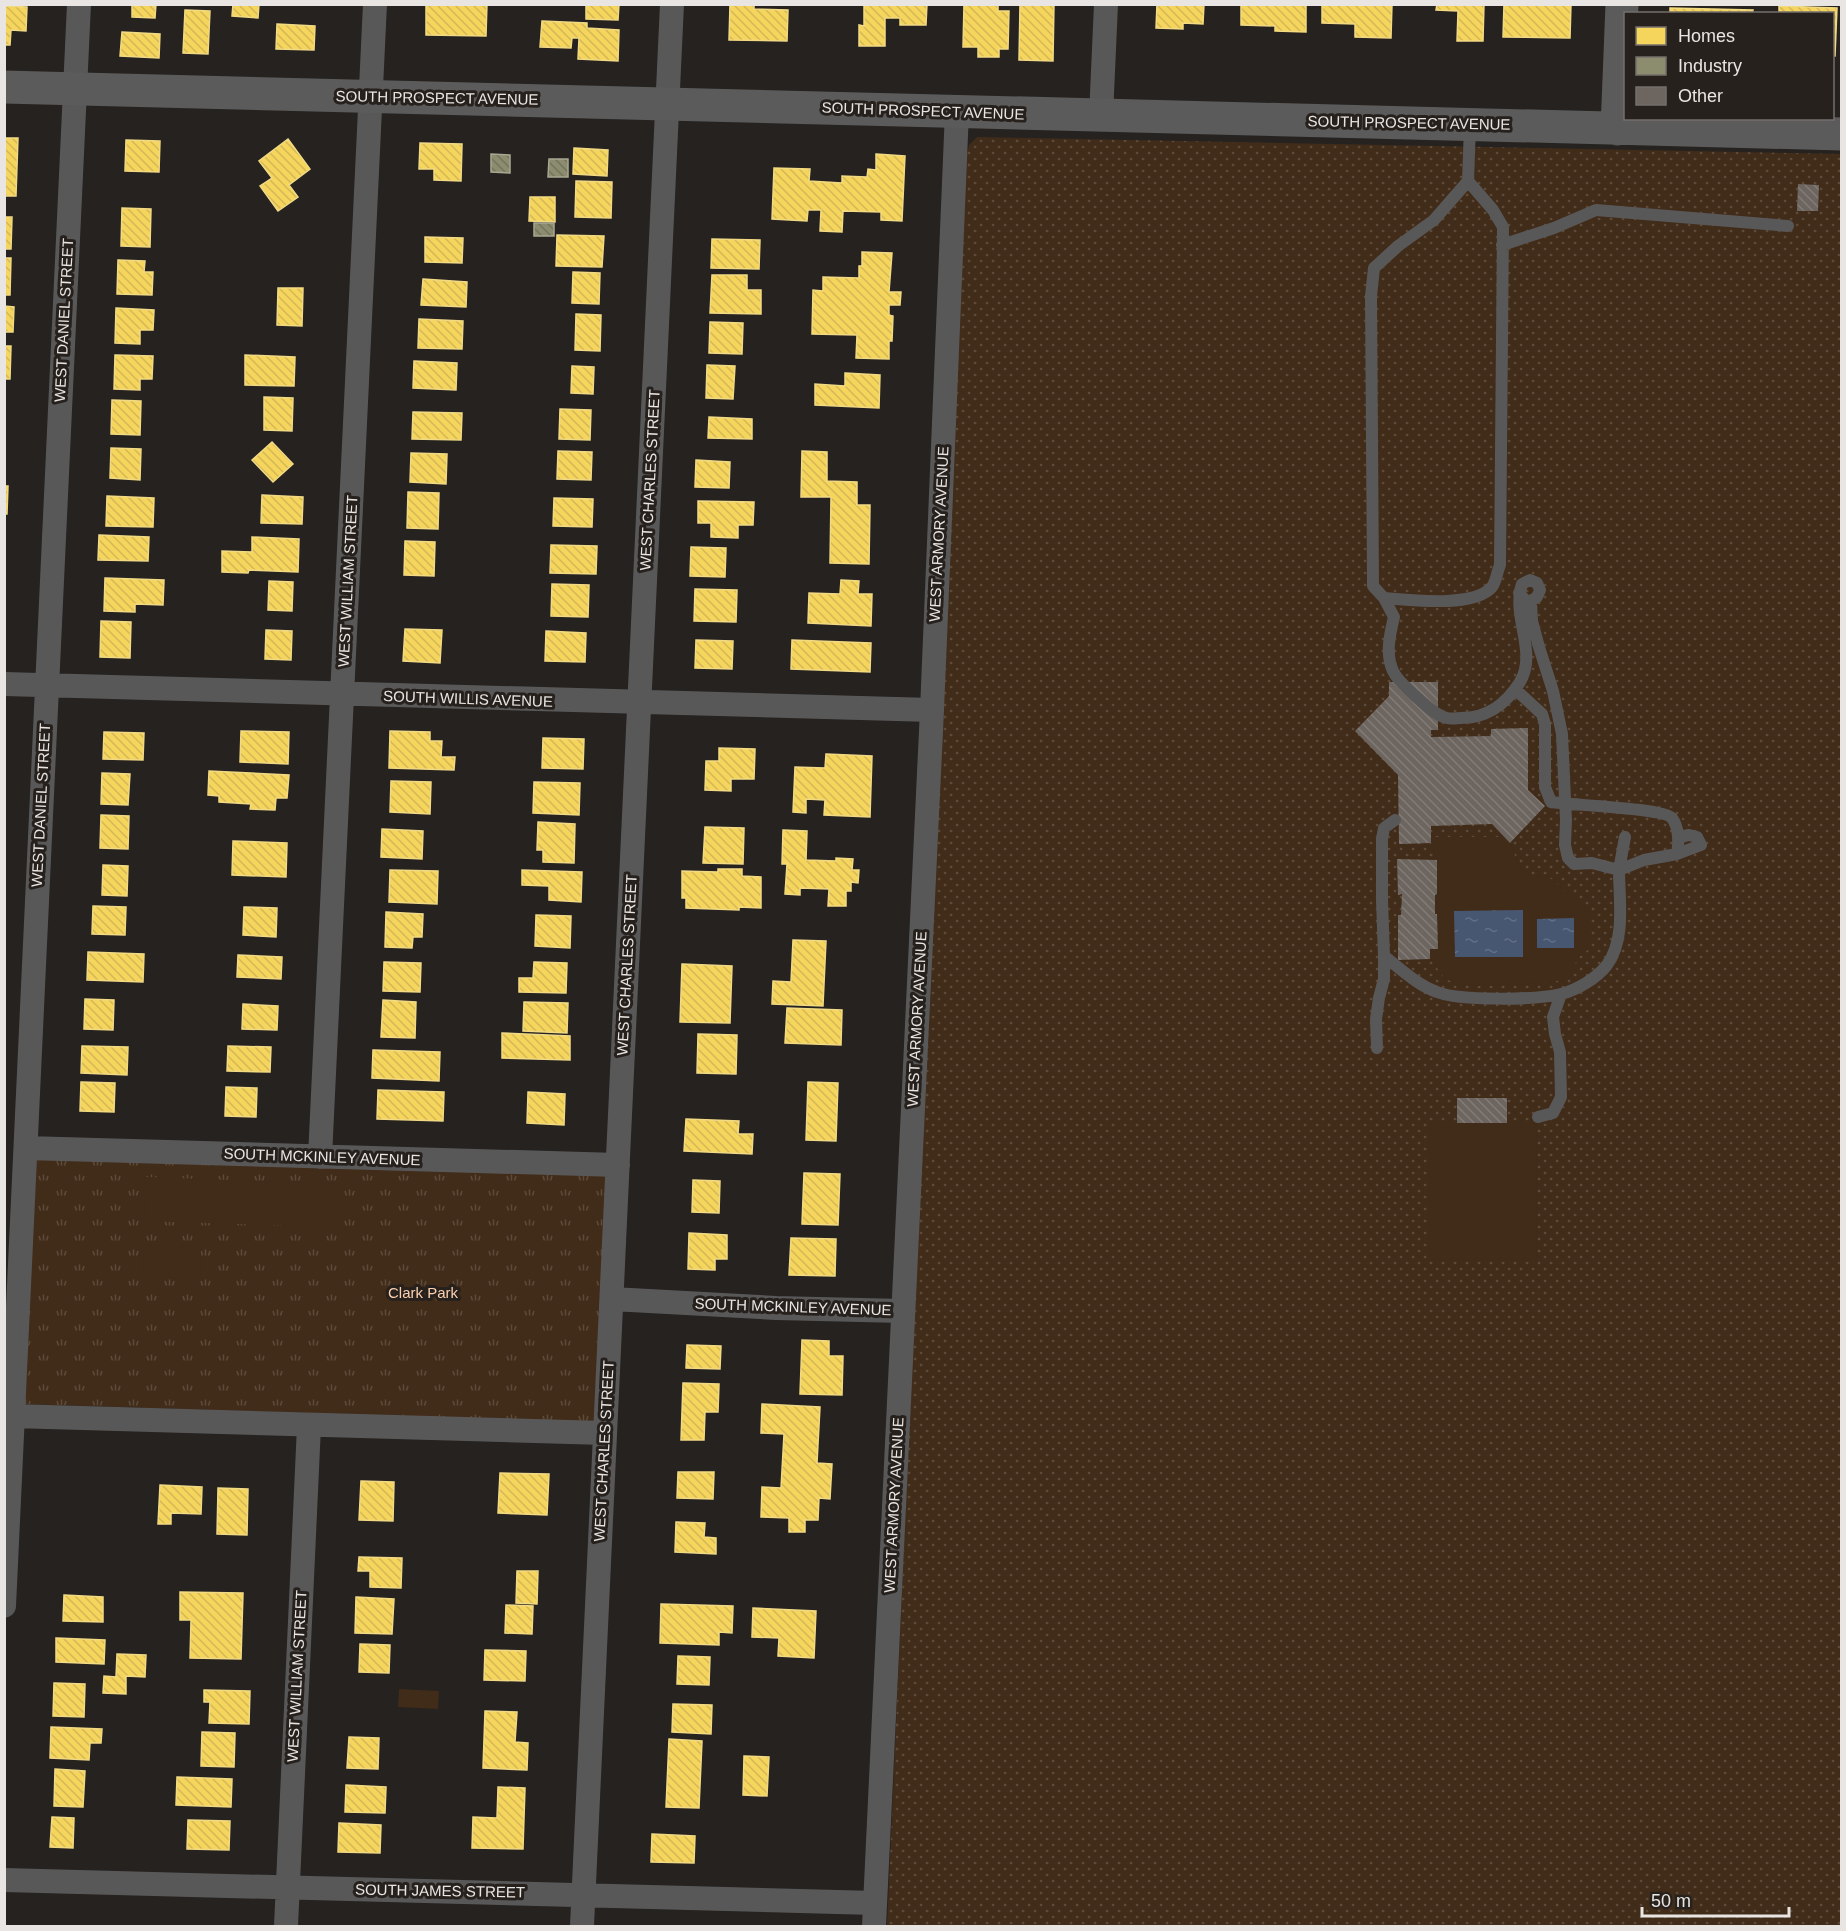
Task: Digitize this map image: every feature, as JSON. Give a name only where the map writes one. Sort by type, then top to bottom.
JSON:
[{"type":"main road","points":[[1617,129],[1622,4]]},
{"type":"main road","name":"SOUTH PROSPECT AVENUE","points":[[4,87],[1842,134]]},
{"type":"street","name":"WEST DANIEL STREET","points":[[4,1606],[14,1416],[12,1282],[26,1148],[79,4]]},
{"type":"street","name":"WEST WILLIAM STREET","points":[[320,1156],[375,4]]},
{"type":"street","name":"WEST CHARLES STREET","points":[[582,1926],[672,4]]},
{"type":"street","points":[[1101,116],[1106,4]]},
{"type":"street","name":"WEST ARMORY AVENUE","points":[[874,1926],[932,710],[957,111]]},
{"type":"street","name":"SOUTH WILLIS AVENUE","points":[[4,684],[932,710]]},
{"type":"street","name":"SOUTH MCKINLEY AVENUE","points":[[26,1148],[618,1165]]},
{"type":"street","name":"SOUTH MCKINLEY AVENUE","points":[[612,1299],[776,1308],[903,1311]]},
{"type":"street","points":[[14,1416],[605,1433]]},
{"type":"street","name":"WEST WILLIAM STREET","points":[[286,1926],[309,1426]]},
{"type":"street","name":"SOUTH JAMES STREET","points":[[4,1880],[875,1903]]},
{"type":"lane","points":[[1470,125],[1468,181],[1434,220],[1398,246],[1374,268],[1371,296],[1373,586],[1384,598],[1394,617],[1389,658],[1396,677],[1431,710],[1448,718],[1482,716],[1495,711],[1515,689],[1527,669],[1519,593],[1522,584],[1530,580],[1537,583],[1540,590],[1537,597],[1531,601],[1525,600],[1519,593]]},
{"type":"lane","points":[[1384,598],[1428,601],[1478,597],[1493,586],[1500,565],[1503,227],[1493,210],[1468,181]]},
{"type":"lane","points":[[1502,245],[1554,228],[1596,210],[1788,226]]},
{"type":"lane","points":[[1531,601],[1532,621],[1553,691],[1562,734],[1565,845],[1568,858],[1574,864],[1592,863],[1620,870],[1644,860],[1677,854],[1701,845],[1697,837],[1689,835],[1678,837]]},
{"type":"lane","points":[[1515,689],[1542,714],[1545,724],[1545,787],[1551,802],[1643,810],[1669,815],[1673,819],[1678,837],[1677,854]]},
{"type":"lane","points":[[1377,1048],[1376,1018],[1384,979],[1382,839],[1384,828],[1395,820]]},
{"type":"lane","points":[[1384,956],[1421,985],[1437,993],[1462,998],[1539,997],[1562,994],[1588,982],[1607,964],[1619,936],[1620,870],[1625,837]]},
{"type":"lane","points":[[1538,1117],[1553,1113],[1562,1097],[1560,1052],[1553,1017],[1562,994]]},
{"type":"green space","points":[[977,137],[1841,154],[1841,1926],[887,1926],[966,157],[969,145]]},
{"type":"green space","points":[[1431,837],[1504,837],[1510,843],[1519,866],[1530,875],[1552,879],[1591,916],[1591,948],[1576,958],[1575,972],[1566,980],[1513,985],[1480,986],[1446,980],[1430,959],[1430,949],[1438,948],[1437,915],[1435,914],[1437,860]]},
{"type":"green space","points":[[1427,1121],[1537,1121],[1536,1260],[1427,1259]]},
{"type":"green space","name":"Clark Park","points":[[32,1157],[606,1174],[594,1422],[23,1404]]},
{"type":"green space","points":[[146,1177],[339,1184],[337,1227],[144,1221]]},
{"type":"green space","points":[[144,1245],[201,1247],[200,1278],[143,1276]]},
{"type":"green space","points":[[399,1689],[439,1691],[438,1709],[398,1707]]},
{"type":"water","points":[[1523,910],[1523,957],[1455,957],[1454,911]]},
{"type":"water","points":[[1574,918],[1574,948],[1537,948],[1537,919]]},
{"type":"building: Homes","points":[[132,4],[156,4],[155,18],[132,17]]},
{"type":"building: Homes","points":[[233,4],[259,4],[258,18],[232,16]]},
{"type":"building: Homes","points":[[426,4],[487,4],[486,36],[426,35]]},
{"type":"building: Homes","points":[[586,4],[619,4],[618,20],[586,19]]},
{"type":"building: Homes","points":[[730,4],[754,4],[754,9],[788,10],[787,41],[729,40]]},
{"type":"building: Homes","points":[[864,4],[927,4],[926,25],[900,25],[900,18],[885,18],[885,46],[859,46],[859,25],[864,26]]},
{"type":"building: Homes","points":[[964,4],[998,4],[998,11],[1009,11],[1008,49],[999,49],[999,57],[978,57],[978,47],[963,47]]},
{"type":"building: Homes","points":[[1020,4],[1054,4],[1053,61],[1019,60]]},
{"type":"building: Homes","points":[[1157,4],[1204,4],[1203,24],[1183,23],[1183,29],[1156,28]]},
{"type":"building: Homes","points":[[1241,4],[1306,4],[1306,32],[1275,31],[1275,26],[1241,25]]},
{"type":"building: Homes","points":[[1322,4],[1392,4],[1391,38],[1355,37],[1355,24],[1322,23]]},
{"type":"building: Homes","points":[[1437,4],[1484,4],[1483,41],[1457,41],[1458,11],[1436,10]]},
{"type":"building: Homes","points":[[1504,4],[1571,4],[1570,38],[1503,37]]},
{"type":"building: Homes","points":[[4,6],[27,7],[26,31],[11,30],[10,45],[4,45]]},
{"type":"building: Homes","points":[[1779,6],[1837,8],[1835,56],[1834,12],[1779,12]]},
{"type":"building: Homes","points":[[1670,8],[1753,10],[1752,12],[1670,12]]},
{"type":"building: Homes","points":[[185,10],[210,11],[208,54],[183,53]]},
{"type":"building: Homes","points":[[542,21],[587,23],[587,28],[619,30],[618,61],[578,59],[579,38],[572,38],[571,48],[540,47]]},
{"type":"building: Homes","points":[[277,24],[315,26],[314,50],[276,49]]},
{"type":"building: Homes","points":[[122,32],[160,34],[159,58],[120,56]]},
{"type":"building: Homes","points":[[4,138],[18,138],[16,196],[4,196]]},
{"type":"building: Homes","points":[[288,139],[310,169],[289,185],[298,197],[278,211],[260,186],[272,178],[259,161]]},
{"type":"building: Homes","points":[[126,140],[160,141],[159,172],[125,171]]},
{"type":"building: Homes","points":[[420,143],[462,144],[461,181],[434,180],[434,169],[419,169]]},
{"type":"building: Homes","points":[[574,148],[608,150],[607,176],[573,174]]},
{"type":"building: Homes","points":[[876,154],[905,156],[902,221],[881,220],[881,212],[843,211],[842,232],[820,231],[821,210],[808,210],[807,221],[772,219],[774,168],[810,169],[809,181],[842,183],[842,176],[867,177],[868,169],[876,170]]},
{"type":"building: Homes","points":[[576,181],[612,182],[611,218],[575,217]]},
{"type":"building: Homes","points":[[530,197],[555,197],[555,222],[529,221]]},
{"type":"building: Homes","points":[[122,208],[151,209],[150,247],[121,246]]},
{"type":"building: Homes","points":[[4,217],[12,217],[11,249],[4,249]]},
{"type":"building: Homes","points":[[557,235],[604,236],[602,267],[556,266]]},
{"type":"building: Homes","points":[[425,237],[463,238],[462,263],[425,262]]},
{"type":"building: Homes","points":[[712,239],[760,240],[759,269],[711,268]]},
{"type":"building: Homes","points":[[862,252],[892,253],[889,292],[901,292],[900,305],[889,305],[889,315],[893,316],[889,359],[856,358],[857,335],[812,334],[813,290],[823,291],[823,277],[859,278]]},
{"type":"building: Homes","points":[[4,258],[11,258],[10,295],[4,295]]},
{"type":"building: Homes","points":[[118,260],[145,261],[144,272],[153,272],[152,295],[117,294]]},
{"type":"building: Homes","points":[[573,272],[600,273],[599,304],[572,303]]},
{"type":"building: Homes","points":[[712,275],[747,275],[747,290],[761,290],[761,314],[710,313]]},
{"type":"building: Homes","points":[[423,279],[467,282],[466,307],[421,305]]},
{"type":"building: Homes","points":[[278,288],[303,288],[302,326],[277,325]]},
{"type":"building: Homes","points":[[4,306],[14,307],[13,332],[4,332]]},
{"type":"building: Homes","points":[[116,308],[154,310],[153,330],[140,330],[140,344],[115,343]]},
{"type":"building: Homes","points":[[576,314],[601,315],[600,351],[575,350]]},
{"type":"building: Homes","points":[[419,319],[463,321],[462,349],[418,348]]},
{"type":"building: Homes","points":[[710,322],[743,323],[742,354],[709,353]]},
{"type":"building: Homes","points":[[4,346],[11,346],[10,379],[4,379]]},
{"type":"building: Homes","points":[[115,355],[153,356],[152,379],[140,379],[140,390],[114,389]]},
{"type":"building: Homes","points":[[245,355],[295,357],[294,386],[245,385]]},
{"type":"building: Homes","points":[[414,361],[457,363],[456,390],[413,388]]},
{"type":"building: Homes","points":[[707,365],[735,366],[733,399],[706,398]]},
{"type":"building: Homes","points":[[572,366],[594,367],[593,394],[571,393]]},
{"type":"building: Homes","points":[[845,373],[880,375],[879,408],[815,405],[815,384],[845,386]]},
{"type":"building: Homes","points":[[264,397],[293,398],[292,431],[264,430]]},
{"type":"building: Homes","points":[[112,400],[141,401],[140,435],[111,434]]},
{"type":"building: Homes","points":[[560,409],[591,410],[590,440],[559,439]]},
{"type":"building: Homes","points":[[413,412],[462,413],[461,440],[412,439]]},
{"type":"building: Homes","points":[[709,417],[752,419],[752,439],[708,438]]},
{"type":"building: Homes","points":[[272,442],[293,464],[273,482],[252,460]]},
{"type":"building: Homes","points":[[111,448],[141,449],[140,480],[110,478]]},
{"type":"building: Homes","points":[[558,451],[592,452],[591,480],[557,479]]},
{"type":"building: Homes","points":[[802,451],[827,452],[827,481],[857,482],[857,505],[870,505],[869,564],[830,563],[831,497],[801,497]]},
{"type":"building: Homes","points":[[411,453],[447,454],[446,484],[410,482]]},
{"type":"building: Homes","points":[[696,460],[730,462],[729,488],[695,487]]},
{"type":"building: Homes","points":[[4,486],[8,486],[7,514],[4,514]]},
{"type":"building: Homes","points":[[408,492],[439,493],[438,529],[407,528]]},
{"type":"building: Homes","points":[[262,495],[303,497],[302,524],[261,523]]},
{"type":"building: Homes","points":[[107,496],[154,498],[153,527],[106,526]]},
{"type":"building: Homes","points":[[554,498],[593,499],[592,527],[553,526]]},
{"type":"building: Homes","points":[[698,501],[754,502],[753,525],[738,525],[738,538],[711,537],[711,523],[698,523]]},
{"type":"building: Homes","points":[[99,535],[149,537],[148,561],[98,560]]},
{"type":"building: Homes","points":[[252,537],[299,539],[298,572],[249,570],[248,573],[222,572],[222,551],[252,552]]},
{"type":"building: Homes","points":[[405,541],[435,542],[434,576],[404,575]]},
{"type":"building: Homes","points":[[551,545],[597,546],[596,574],[550,573]]},
{"type":"building: Homes","points":[[691,547],[726,548],[725,577],[690,576]]},
{"type":"building: Homes","points":[[105,578],[164,580],[163,605],[135,604],[135,612],[104,611]]},
{"type":"building: Homes","points":[[841,580],[859,581],[858,594],[872,594],[871,626],[808,623],[809,593],[840,594]]},
{"type":"building: Homes","points":[[269,581],[293,582],[292,611],[268,610]]},
{"type":"building: Homes","points":[[552,584],[589,585],[588,617],[551,616]]},
{"type":"building: Homes","points":[[695,589],[737,590],[736,622],[694,621]]},
{"type":"building: Homes","points":[[101,621],[131,622],[130,658],[100,657]]},
{"type":"building: Homes","points":[[405,629],[442,630],[440,663],[403,661]]},
{"type":"building: Homes","points":[[266,630],[292,631],[291,660],[265,659]]},
{"type":"building: Homes","points":[[546,631],[586,633],[585,662],[545,661]]},
{"type":"building: Homes","points":[[696,640],[733,641],[732,669],[695,668]]},
{"type":"building: Homes","points":[[792,640],[871,643],[870,672],[791,669]]},
{"type":"building: Homes","points":[[241,731],[289,732],[288,764],[240,762]]},
{"type":"building: Homes","points":[[390,731],[430,732],[430,741],[442,741],[441,757],[455,757],[454,770],[389,768]]},
{"type":"building: Homes","points":[[104,732],[144,733],[143,760],[103,759]]},
{"type":"building: Homes","points":[[543,738],[584,739],[583,769],[542,768]]},
{"type":"building: Homes","points":[[719,748],[755,749],[754,779],[731,779],[731,791],[705,790],[706,761],[719,761]]},
{"type":"building: Homes","points":[[826,754],[872,756],[870,817],[824,815],[825,800],[806,799],[806,813],[793,812],[795,767],[825,768]]},
{"type":"building: Homes","points":[[209,771],[289,775],[287,798],[276,798],[275,810],[250,809],[251,804],[219,802],[219,796],[208,795]]},
{"type":"building: Homes","points":[[102,773],[130,774],[128,805],[101,804]]},
{"type":"building: Homes","points":[[391,781],[431,782],[430,814],[390,812]]},
{"type":"building: Homes","points":[[534,782],[580,783],[579,815],[533,813]]},
{"type":"building: Homes","points":[[101,815],[129,816],[128,849],[100,848]]},
{"type":"building: Homes","points":[[538,822],[575,824],[574,863],[543,862],[543,850],[537,850]]},
{"type":"building: Homes","points":[[705,827],[744,828],[743,864],[703,863]]},
{"type":"building: Homes","points":[[382,829],[423,831],[422,859],[381,857]]},
{"type":"building: Homes","points":[[783,830],[807,831],[806,860],[853,859],[852,870],[859,870],[858,883],[851,882],[851,891],[846,891],[846,906],[828,906],[829,889],[800,888],[800,895],[785,894],[787,864],[782,864]]},
{"type":"building: Homes","points":[[233,841],[287,843],[286,877],[232,875]]},
{"type":"building: Homes","points":[[103,865],[128,866],[127,896],[102,895]]},
{"type":"building: Homes","points":[[718,869],[742,869],[742,876],[761,877],[761,908],[739,907],[739,910],[686,908],[686,898],[682,898],[682,871],[718,872]]},
{"type":"building: Homes","points":[[390,870],[438,871],[437,904],[389,902]]},
{"type":"building: Homes","points":[[522,870],[582,872],[581,902],[549,900],[549,886],[522,885]]},
{"type":"building: Homes","points":[[93,906],[126,907],[125,935],[92,934]]},
{"type":"building: Homes","points":[[244,907],[277,908],[276,937],[243,935]]},
{"type":"building: Homes","points":[[386,912],[423,914],[422,937],[413,937],[412,948],[385,947]]},
{"type":"building: Homes","points":[[536,915],[571,916],[570,948],[535,946]]},
{"type":"building: Homes","points":[[793,940],[826,941],[823,1006],[772,1004],[773,981],[791,982]]},
{"type":"building: Homes","points":[[88,952],[144,954],[143,982],[87,980]]},
{"type":"building: Homes","points":[[238,955],[282,957],[281,979],[237,977]]},
{"type":"building: Homes","points":[[384,962],[421,963],[420,992],[383,991]]},
{"type":"building: Homes","points":[[534,962],[567,963],[566,993],[519,992],[519,978],[533,978]]},
{"type":"building: Homes","points":[[682,964],[732,966],[730,1023],[680,1022]]},
{"type":"building: Homes","points":[[85,999],[114,1000],[113,1030],[84,1029]]},
{"type":"building: Homes","points":[[383,1000],[416,1002],[415,1038],[381,1037]]},
{"type":"building: Homes","points":[[524,1002],[568,1003],[567,1033],[523,1031]]},
{"type":"building: Homes","points":[[243,1004],[278,1006],[277,1030],[242,1029]]},
{"type":"building: Homes","points":[[787,1008],[842,1010],[841,1045],[785,1043]]},
{"type":"building: Homes","points":[[502,1033],[570,1036],[570,1060],[502,1058]]},
{"type":"building: Homes","points":[[698,1034],[737,1035],[736,1074],[697,1073]]},
{"type":"building: Homes","points":[[82,1046],[128,1047],[127,1075],[81,1073]]},
{"type":"building: Homes","points":[[228,1046],[271,1047],[270,1072],[227,1071]]},
{"type":"building: Homes","points":[[373,1050],[440,1052],[439,1081],[372,1078]]},
{"type":"building: Homes","points":[[81,1082],[115,1083],[114,1112],[80,1111]]},
{"type":"building: Homes","points":[[808,1082],[838,1083],[836,1141],[806,1140]]},
{"type":"building: Homes","points":[[226,1087],[257,1088],[256,1117],[225,1116]]},
{"type":"building: Homes","points":[[378,1090],[444,1092],[443,1121],[377,1119]]},
{"type":"building: Homes","points":[[528,1092],[565,1094],[564,1125],[527,1123]]},
{"type":"building: Homes","points":[[686,1119],[739,1121],[738,1134],[753,1134],[752,1154],[684,1151]]},
{"type":"building: Homes","points":[[804,1173],[840,1174],[838,1225],[802,1224]]},
{"type":"building: Homes","points":[[693,1180],[720,1181],[719,1213],[692,1212]]},
{"type":"building: Homes","points":[[689,1233],[727,1235],[727,1259],[715,1259],[715,1270],[688,1269]]},
{"type":"building: Homes","points":[[791,1238],[836,1239],[835,1276],[789,1275]]},
{"type":"building: Homes","points":[[802,1340],[829,1341],[829,1356],[843,1356],[842,1395],[800,1394]]},
{"type":"building: Homes","points":[[687,1345],[721,1346],[720,1369],[686,1368]]},
{"type":"building: Homes","points":[[683,1383],[719,1384],[718,1412],[705,1412],[704,1440],[681,1440]]},
{"type":"building: Homes","points":[[762,1404],[820,1407],[817,1463],[832,1464],[830,1499],[819,1498],[818,1520],[805,1520],[805,1532],[789,1532],[789,1518],[761,1517],[762,1487],[781,1488],[784,1434],[761,1433]]},
{"type":"building: Homes","points":[[678,1472],[714,1472],[713,1499],[677,1498]]},
{"type":"building: Homes","points":[[500,1473],[549,1474],[547,1515],[498,1513]]},
{"type":"building: Homes","points":[[361,1481],[394,1482],[393,1521],[359,1520]]},
{"type":"building: Homes","points":[[160,1485],[202,1487],[201,1514],[171,1513],[171,1524],[158,1524]]},
{"type":"building: Homes","points":[[218,1488],[248,1489],[247,1535],[217,1534]]},
{"type":"building: Homes","points":[[676,1522],[705,1523],[704,1537],[716,1538],[716,1554],[675,1552]]},
{"type":"building: Homes","points":[[359,1557],[402,1558],[401,1588],[370,1587],[370,1571],[358,1571]]},
{"type":"building: Homes","points":[[517,1571],[538,1571],[537,1604],[516,1603]]},
{"type":"building: Homes","points":[[180,1592],[243,1593],[241,1659],[190,1658],[191,1620],[180,1620]]},
{"type":"building: Homes","points":[[64,1595],[103,1597],[103,1622],[63,1621]]},
{"type":"building: Homes","points":[[356,1597],[394,1599],[392,1634],[355,1633]]},
{"type":"building: Homes","points":[[661,1604],[733,1606],[732,1633],[719,1632],[719,1645],[660,1643]]},
{"type":"building: Homes","points":[[506,1605],[533,1606],[532,1634],[505,1633]]},
{"type":"building: Homes","points":[[753,1608],[816,1611],[814,1658],[778,1656],[779,1638],[752,1637]]},
{"type":"building: Homes","points":[[56,1638],[105,1640],[104,1664],[56,1662]]},
{"type":"building: Homes","points":[[360,1644],[390,1645],[389,1673],[359,1672]]},
{"type":"building: Homes","points":[[485,1650],[526,1651],[525,1681],[484,1680]]},
{"type":"building: Homes","points":[[117,1654],[146,1655],[145,1677],[126,1676],[126,1694],[103,1693],[104,1676],[116,1677]]},
{"type":"building: Homes","points":[[678,1656],[710,1657],[709,1685],[677,1684]]},
{"type":"building: Homes","points":[[54,1683],[85,1684],[84,1717],[53,1716]]},
{"type":"building: Homes","points":[[204,1690],[250,1691],[249,1724],[209,1723],[210,1702],[204,1702]]},
{"type":"building: Homes","points":[[673,1704],[712,1705],[711,1734],[672,1732]]},
{"type":"building: Homes","points":[[485,1711],[517,1712],[515,1742],[528,1743],[527,1770],[483,1768]]},
{"type":"building: Homes","points":[[51,1727],[102,1729],[101,1743],[90,1743],[89,1760],[50,1758]]},
{"type":"building: Homes","points":[[202,1732],[235,1733],[234,1767],[201,1766]]},
{"type":"building: Homes","points":[[349,1737],[379,1738],[378,1769],[347,1768]]},
{"type":"building: Homes","points":[[669,1739],[702,1741],[699,1808],[666,1807]]},
{"type":"building: Homes","points":[[744,1756],[769,1757],[767,1796],[743,1795]]},
{"type":"building: Homes","points":[[55,1769],[85,1771],[83,1807],[54,1806]]},
{"type":"building: Homes","points":[[177,1777],[232,1779],[231,1807],[176,1805]]},
{"type":"building: Homes","points":[[346,1785],[386,1787],[385,1813],[345,1812]]},
{"type":"building: Homes","points":[[498,1787],[525,1788],[523,1849],[472,1848],[473,1817],[497,1818]]},
{"type":"building: Homes","points":[[52,1817],[74,1818],[73,1848],[50,1847]]},
{"type":"building: Homes","points":[[188,1820],[230,1821],[229,1850],[187,1849]]},
{"type":"building: Homes","points":[[339,1823],[381,1825],[380,1853],[338,1852]]},
{"type":"building: Homes","points":[[652,1834],[695,1836],[694,1863],[651,1862]]},
{"type":"building: Industry","points":[[491,154],[510,155],[510,173],[491,172]]},
{"type":"building: Industry","points":[[549,159],[568,159],[568,177],[548,177]]},
{"type":"building: Industry","points":[[534,223],[554,223],[554,236],[534,236]]},
{"type":"building: Other","points":[[1798,184],[1819,185],[1818,211],[1797,211]]},
{"type":"building: Other","points":[[1389,682],[1438,682],[1438,730],[1431,730],[1431,737],[1491,736],[1491,729],[1528,728],[1528,790],[1545,806],[1510,843],[1492,824],[1431,826],[1431,843],[1399,844],[1398,775],[1355,731],[1389,696]]},
{"type":"building: Other","points":[[1397,859],[1437,860],[1435,914],[1437,914],[1438,949],[1430,949],[1430,959],[1398,960],[1398,915],[1401,915],[1402,894],[1398,895]]},
{"type":"building: Other","points":[[1457,1098],[1507,1098],[1507,1123],[1457,1123]]}]
